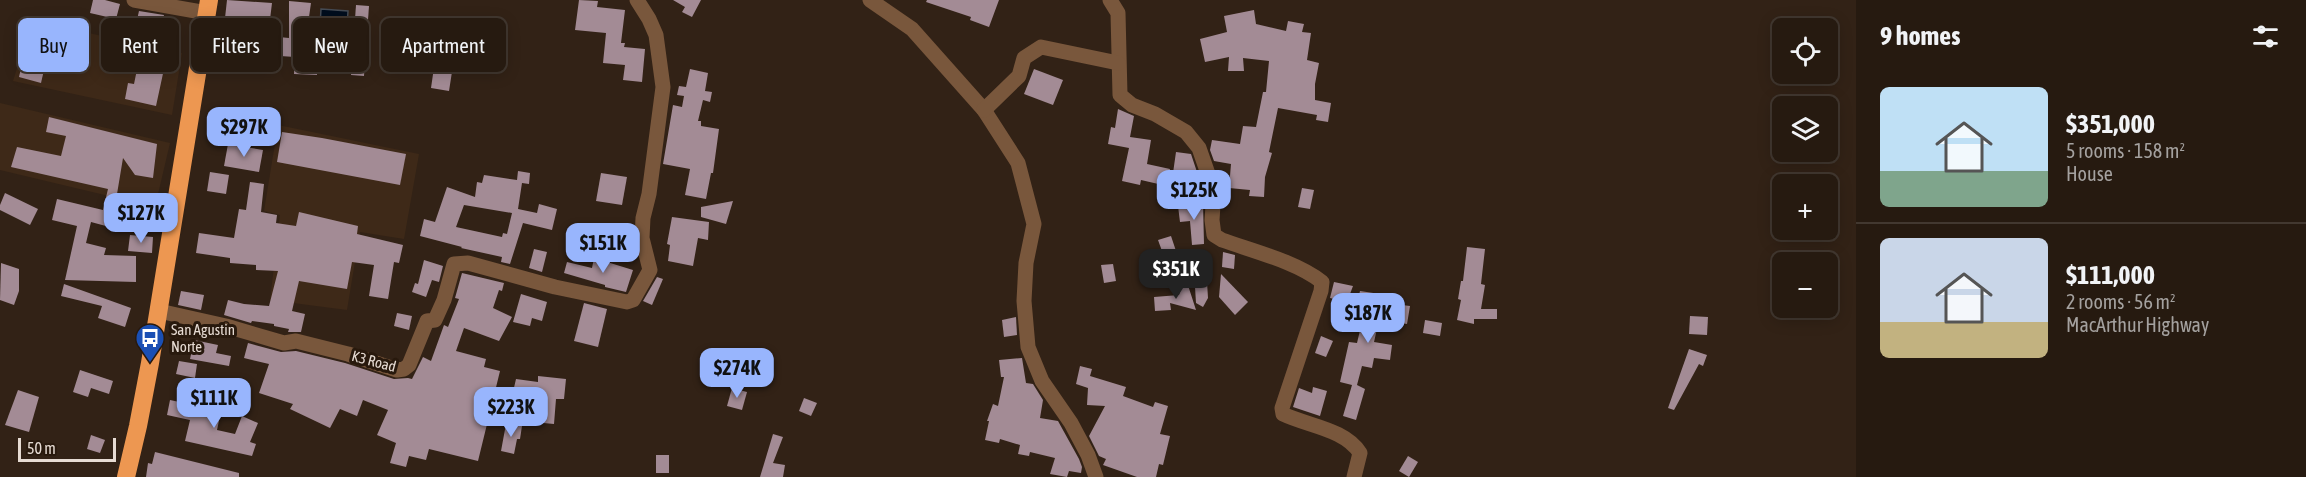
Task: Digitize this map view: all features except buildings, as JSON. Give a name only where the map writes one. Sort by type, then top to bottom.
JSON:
[{"type":"highway","points":[[126,477],[138,426],[159,311],[208,7]]},
{"type":"street","points":[[134,0],[208,7]]},
{"type":"street","name":"K3 Road","points":[[159,311],[226,326],[284,343],[296,341],[348,354],[397,370],[404,369],[409,364],[427,321],[435,320],[444,300],[452,267],[457,263],[468,263],[555,287],[627,302],[633,300],[639,294],[650,270],[642,238],[643,218],[649,194],[663,87],[656,35],[637,0]]},
{"type":"street","points":[[870,0],[912,29],[984,110],[1018,163],[1034,224],[1024,282],[1028,347],[1042,381],[1071,423],[1088,455],[1096,477]]},
{"type":"street","points":[[1110,0],[1118,13],[1120,95],[1132,105],[1155,114],[1186,132],[1199,148],[1214,191],[1212,220],[1214,235],[1306,272],[1322,282],[1322,291],[1282,408],[1284,414],[1340,435],[1353,443],[1360,453],[1354,477]]},
{"type":"street","points":[[984,110],[1018,76],[1024,57],[1041,47],[1118,63]]},
{"type":"shaded area","points":[[89,33],[101,36],[101,72],[179,72],[172,115],[13,81],[18,65],[18,72],[89,72]]},
{"type":"shaded area","points":[[179,52],[182,53],[179,72]]},
{"type":"shaded area","points":[[0,103],[170,143],[155,207],[0,170]]},
{"type":"shaded area","points":[[278,125],[419,154],[404,239],[360,232],[347,310],[270,300],[280,215],[264,211]]},
{"type":"water","points":[[321,9],[348,11],[348,18],[320,18]]},
{"type":"place","name":"San Agustin Norte","points":[[150,364]]}]
